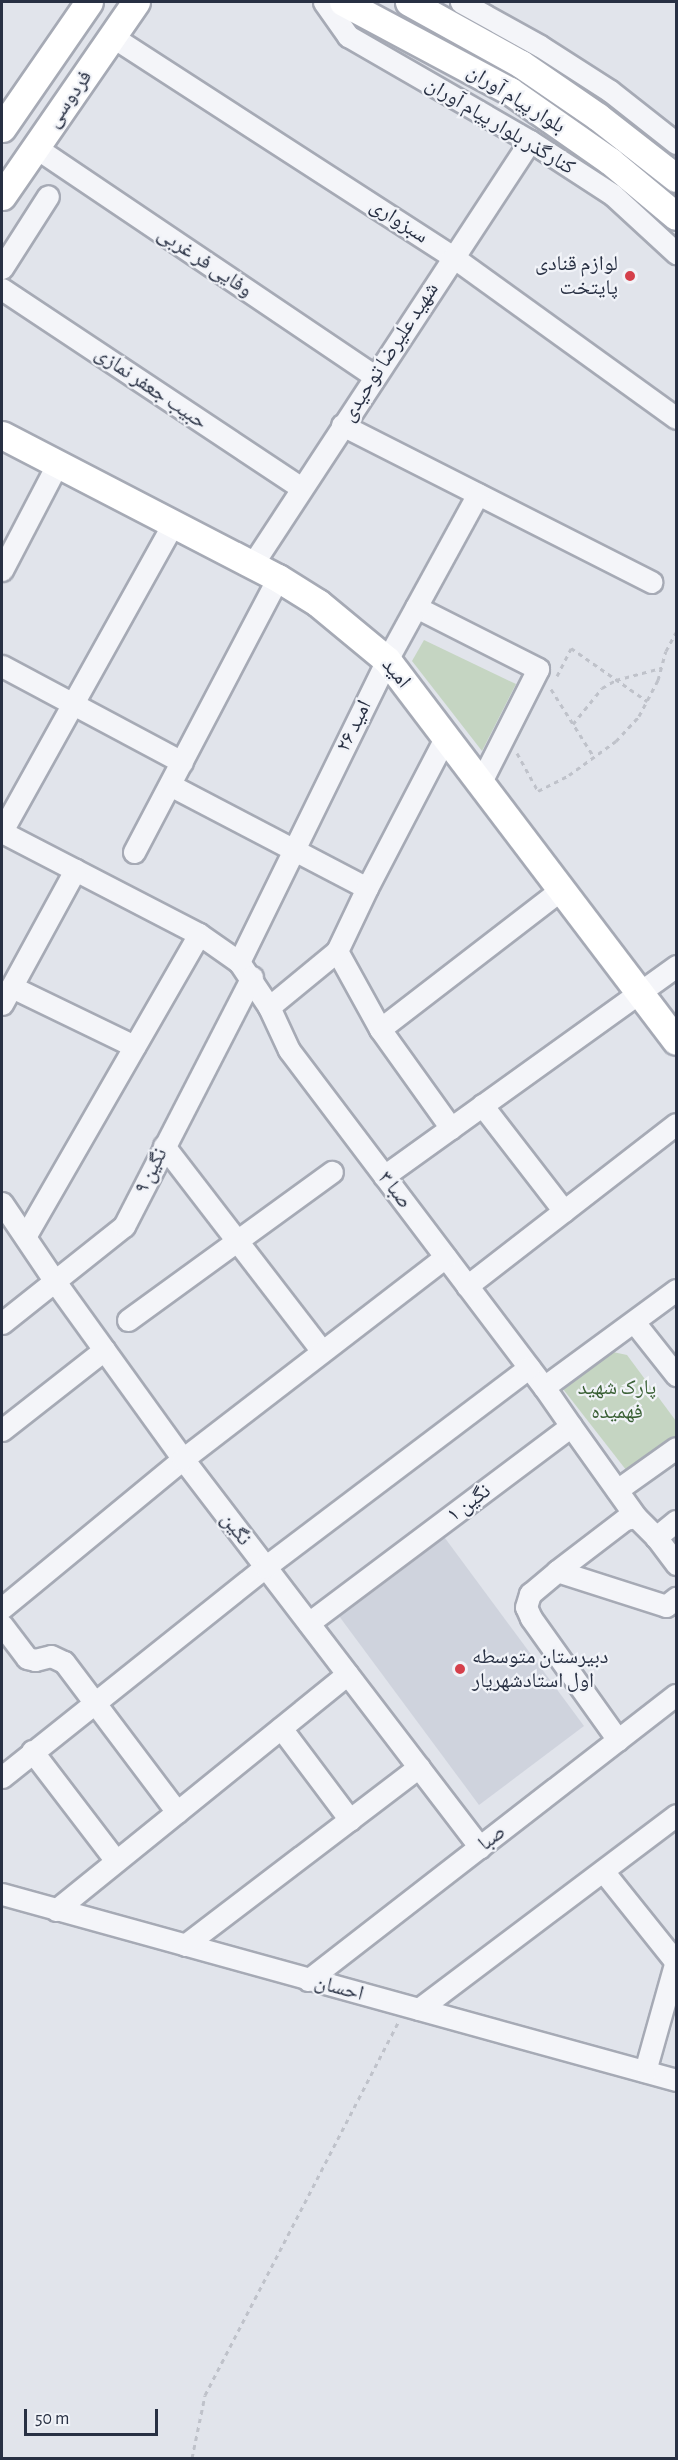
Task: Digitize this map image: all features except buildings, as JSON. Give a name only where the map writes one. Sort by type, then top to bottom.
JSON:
[{"type":"main road","name":"فردوسی","points":[[2,128],[89,2]]},
{"type":"main road","name":"فردوسی","points":[[2,196],[136,2]]},
{"type":"main road","name":"بلوار پیام آوران","points":[[343,2],[510,91],[610,161],[676,216]]},
{"type":"main road","name":"بلوار پیام آوران","points":[[409,2],[521,64],[598,117],[676,178]]},
{"type":"main road","name":"امید","points":[[2,435],[172,526],[278,578],[318,603],[387,660],[676,1041]]},
{"type":"street","name":"کنارگذر بلوار پیام آوران","points":[[324,2],[348,36],[530,141],[613,195],[676,253]]},
{"type":"street","points":[[461,2],[540,46],[610,91],[676,142]]},
{"type":"street","name":"سبزواری","points":[[112,37],[453,257],[676,418]]},
{"type":"street","name":"شهید علیرضا توحیدی","points":[[252,565],[530,141]]},
{"type":"street","name":"وفایی فر غربی","points":[[35,147],[374,376]]},
{"type":"street","points":[[2,268],[48,196]]},
{"type":"street","name":"حبیب جعفر نمازی","points":[[2,289],[301,488]]},
{"type":"street","points":[[342,425],[651,582]]},
{"type":"street","points":[[2,570],[57,465]]},
{"type":"street","name":"امید ۲۶","points":[[245,970],[293,850],[387,660],[478,494]]},
{"type":"street","points":[[172,526],[2,832],[199,934],[245,970]]},
{"type":"street","points":[[134,852],[278,578]]},
{"type":"street","points":[[416,607],[538,669],[481,782]]},
{"type":"street","points":[[2,666],[182,762]]},
{"type":"street","points":[[269,1007],[337,951],[446,736]]},
{"type":"street","points":[[170,785],[367,888]]},
{"type":"street","points":[[75,870],[7,995],[134,1046]]},
{"type":"street","points":[[380,1029],[562,889]]},
{"type":"street","points":[[26,1235],[199,934]]},
{"type":"street","points":[[337,951],[380,1029],[450,1128]]},
{"type":"street","points":[[384,1176],[676,966]]},
{"type":"street","name":"صبا ۳","points":[[245,970],[269,1007],[289,1050],[529,1367]]},
{"type":"street","name":"نگین ۹","points":[[2,1323],[56,1283],[124,1226],[164,1146],[245,970]]},
{"type":"street","points":[[482,1105],[564,1211]]},
{"type":"street","points":[[467,1286],[676,1124]]},
{"type":"street","points":[[164,1146],[322,1351]]},
{"type":"street","points":[[128,1320],[332,1172]]},
{"type":"street","name":"نگین","points":[[2,1203],[26,1235],[56,1283],[183,1459],[480,1847]]},
{"type":"street","points":[[2,1608],[183,1459],[446,1257]]},
{"type":"street","points":[[544,1387],[676,1290]]},
{"type":"street","points":[[634,1322],[676,1375]]},
{"type":"street","points":[[2,1430],[104,1350]]},
{"type":"street","points":[[2,1777],[265,1567],[529,1367],[636,1517],[656,1537],[676,1564]]},
{"type":"street","name":"نگین ۱","points":[[309,1623],[571,1426]]},
{"type":"street","points":[[617,1490],[676,1448]]},
{"type":"street","points":[[618,1740],[526,1607],[530,1593],[625,1519],[636,1517]]},
{"type":"street","points":[[656,1537],[676,1521]]},
{"type":"street","points":[[557,1571],[666,1606],[676,1598]]},
{"type":"street","points":[[2,1625],[27,1658],[58,1658],[177,1812]]},
{"type":"street","points":[[56,1910],[347,1674]]},
{"type":"street","name":"صبا","points":[[308,1980],[676,1695]]},
{"type":"street","points":[[280,1728],[350,1820]]},
{"type":"street","points":[[33,1751],[116,1861]]},
{"type":"street","points":[[185,1945],[419,1767]]},
{"type":"street","points":[[413,2007],[676,1815]]},
{"type":"street","points":[[603,1870],[676,1961],[645,2071]]},
{"type":"street","name":"احسان","points":[[2,1894],[676,2080]]},
{"type":"path","points":[[506,733],[538,791],[569,775],[616,741],[639,716],[676,633]]},
{"type":"path","points":[[556,678],[572,648],[647,701]]},
{"type":"path","points":[[573,724],[602,688],[616,680],[662,668]]},
{"type":"path","points":[[533,678],[551,688],[594,757]]},
{"type":"path","points":[[192,2458],[206,2395],[413,2007]]},
{"type":"shaded area","name":"دبیرستان متوسطه اول استادشهریار","points":[[442,1534],[584,1726],[479,1805],[336,1612]]},
{"type":"green space","points":[[424,640],[516,684],[482,751],[412,661]]},
{"type":"green space","name":"پارک شهید فهمیده","points":[[613,1352],[627,1355],[676,1421],[676,1454],[637,1484],[563,1389]]},
{"type":"place","name":"لوازم قنادی پایتخت","points":[[630,276]]},
{"type":"place","name":"دبیرستان متوسطه اول استادشهریار","points":[[460,1669]]}]
